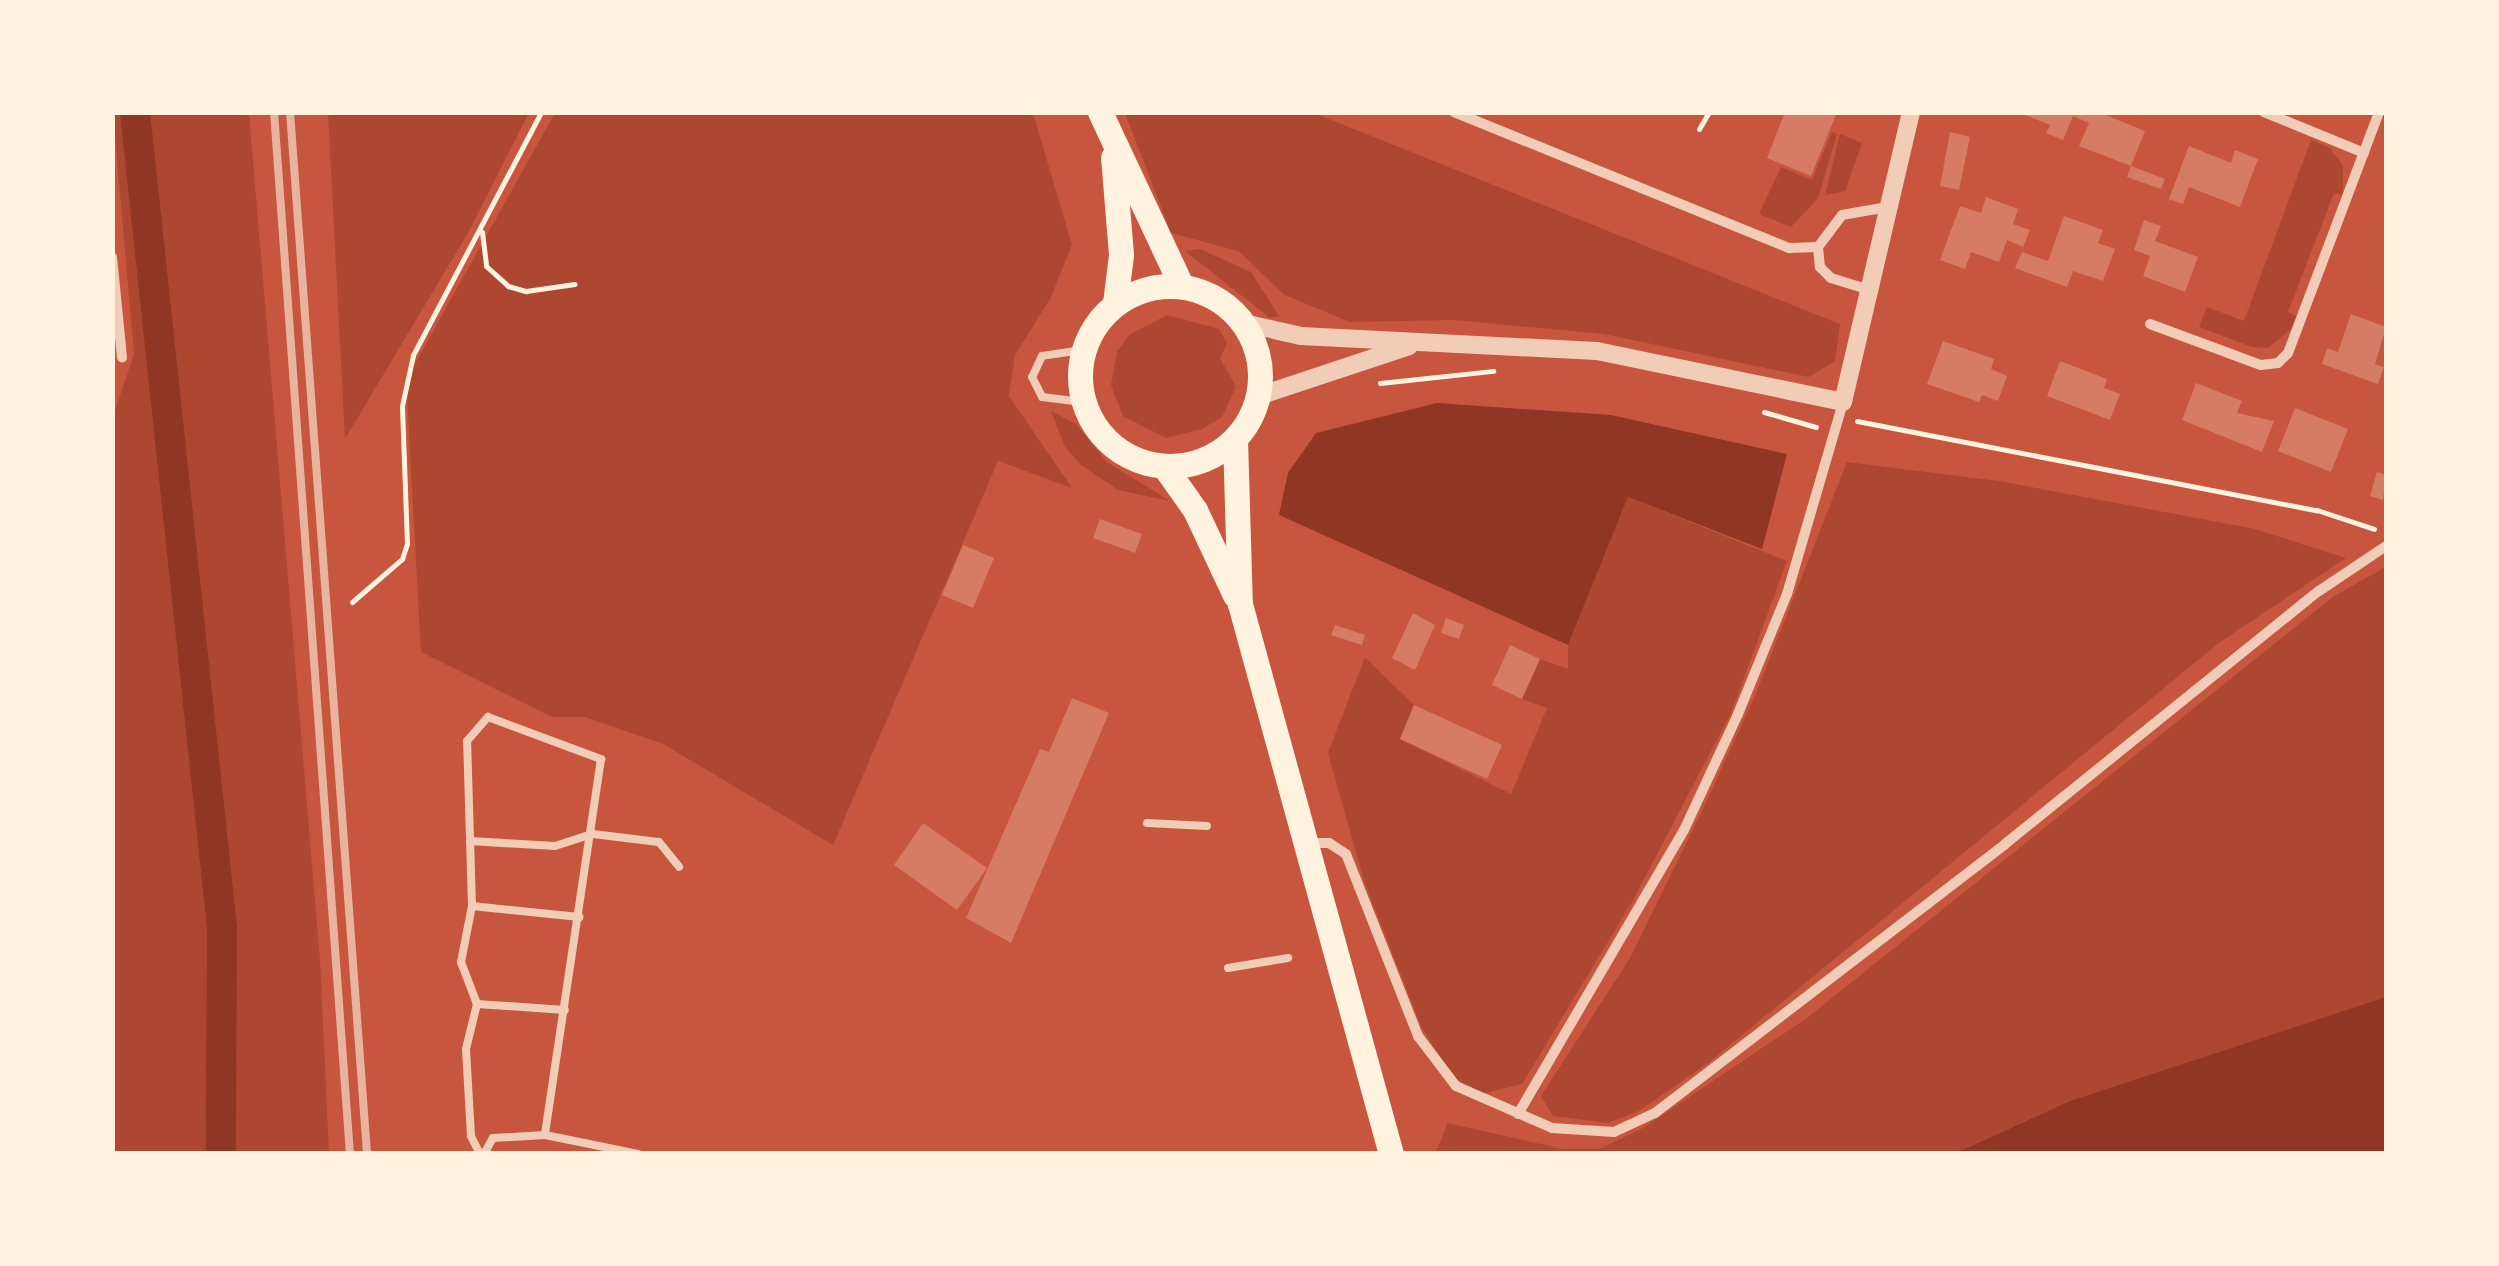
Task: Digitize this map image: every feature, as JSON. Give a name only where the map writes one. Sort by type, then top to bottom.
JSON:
[{"type":"main road","points":[[1100,112],[1112,147],[1181,285]]},
{"type":"main road","points":[[1112,147],[1120,255],[1114,303],[1082,350],[1083,402],[1114,447],[1164,466],[1210,457],[1235,439],[1258,396],[1256,346],[1244,324],[1206,292],[1181,285],[1146,288],[1114,303]]},
{"type":"main road","points":[[1235,439],[1240,604]]},
{"type":"main road","points":[[1164,466],[1195,510],[1240,604],[1391,1154]]},
{"type":"street","points":[[1454,112],[1789,248],[1818,247]]},
{"type":"street","points":[[1518,1114],[1684,830],[1787,594],[1874,292],[1911,112]]},
{"type":"street","points":[[2264,112],[2364,153]]},
{"type":"street","points":[[2150,324],[2261,365],[2278,364],[2288,353],[2380,112]]},
{"type":"street","points":[[1874,292],[1831,278],[1820,267],[1818,247],[1842,215],[1894,206]]},
{"type":"street","points":[[112,257],[122,358]]},
{"type":"street","points":[[1244,324],[1301,336],[1597,351],[1841,409]]},
{"type":"street","points":[[1258,396],[1414,344]]},
{"type":"street","points":[[1305,844],[1330,843],[1346,854],[1435,1064],[1456,1086],[1518,1114],[1588,1134],[1646,1119],[2005,844],[2318,591],[2386,546]]},
{"type":"lane","points":[[1082,350],[1042,356],[1032,377],[1042,397],[1083,402]]},
{"type":"lane","points":[[546,1136],[600,758],[488,718],[468,741],[472,906],[461,962],[478,1004],[466,1049],[471,1136],[482,1154],[492,1138],[546,1136],[595,1142],[638,1154]]},
{"type":"lane","points":[[1148,823],[1207,826]]},
{"type":"lane","points":[[470,841],[555,846],[592,834],[659,842],[679,866]]},
{"type":"lane","points":[[472,906],[579,917]]},
{"type":"lane","points":[[1228,968],[1288,958]]},
{"type":"lane","points":[[478,1004],[565,1010]]},
{"type":"lane","points":[[595,1142],[596,1154]]},
{"type":"path","points":[[352,602],[402,559],[407,544],[403,388],[424,332],[541,112]]},
{"type":"path","points":[[1698,129],[1708,112]]},
{"type":"path","points":[[482,229],[486,266],[508,286],[526,292],[574,284]]},
{"type":"path","points":[[1376,384],[1509,371]]},
{"type":"path","points":[[1752,408],[1836,432]]},
{"type":"path","points":[[1841,409],[2318,510],[2386,534]]},
{"type":"shaded area","points":[[113,113],[249,113],[320,960],[329,1153],[113,1153],[112,419],[134,354]]},
{"type":"shaded area","points":[[328,113],[529,113],[469,231],[345,439]]},
{"type":"shaded area","points":[[555,113],[1033,113],[1072,245],[1050,299],[1015,355],[1009,396],[1072,488],[998,461],[833,845],[663,744],[585,717],[552,717],[421,652],[407,397],[413,367]]},
{"type":"shaded area","points":[[1125,113],[1314,113],[1840,324],[1835,361],[1809,377],[1604,334],[1453,320],[1350,322],[1285,295],[1238,251],[1171,233]]},
{"type":"shaded area","points":[[1832,132],[1837,134],[1818,198],[1791,227],[1759,214],[1781,167],[1812,180]]},
{"type":"shaded area","points":[[1840,134],[1862,143],[1845,191],[1825,195]]},
{"type":"shaded area","points":[[2311,140],[2330,148],[2343,166],[2343,195],[2334,193],[2288,312],[2296,316],[2291,329],[2268,348],[2252,347],[2199,327],[2207,307],[2244,321]]},
{"type":"shaded area","points":[[1200,249],[1251,272],[1279,316],[1270,318],[1185,251]]},
{"type":"shaded area","points":[[1167,315],[1219,329],[1227,343],[1220,358],[1236,387],[1222,417],[1202,429],[1166,438],[1123,416],[1111,385],[1117,352],[1129,335]]},
{"type":"shaded area","points":[[1437,403],[1611,415],[1787,454],[1762,549],[1628,497],[1568,645],[1279,515],[1288,473],[1316,433]]},
{"type":"shaded area","points":[[1051,411],[1076,424],[1107,462],[1170,501],[1118,490],[1081,465],[1065,447]]},
{"type":"shaded area","points":[[1847,462],[1999,481],[2255,529],[2346,558],[2220,642],[1708,1063],[1639,1111],[1608,1123],[1553,1116],[1541,1096],[1630,958],[1703,809],[1755,696]]},
{"type":"shaded area","points":[[1628,497],[1787,561],[1731,713],[1632,902],[1522,1084],[1481,1094],[1453,1077],[1421,1026],[1364,881],[1328,753],[1365,657],[1414,705],[1400,739],[1511,794],[1547,708],[1522,699],[1540,659],[1568,669],[1568,645]]},
{"type":"shaded area","points":[[2386,567],[2386,997],[2070,1101],[1956,1153],[1435,1154],[1448,1123],[1562,1149],[1600,1149],[1643,1128],[1807,1018],[2334,596]]},
{"type":"shaded area","points":[[2386,997],[2386,1153],[1956,1153],[2070,1101]]},
{"type":"building","points":[[1785,112],[1837,112],[1811,176],[1767,158]]},
{"type":"building","points":[[2098,112],[2145,131],[2131,166],[2079,146],[2089,123],[2073,116],[2063,140],[2046,133],[2050,125],[2020,113]]},
{"type":"building","points":[[1950,132],[1970,137],[1959,190],[1940,186]]},
{"type":"building","points":[[2189,146],[2231,163],[2235,150],[2258,159],[2240,207],[2189,187],[2183,204],[2169,199]]},
{"type":"building","points":[[2131,166],[2165,179],[2161,189],[2127,177]]},
{"type":"building","points":[[1986,197],[2018,209],[2013,224],[2030,230],[2023,247],[2007,240],[1999,262],[1971,252],[1965,269],[1940,260],[1960,206],[1981,213]]},
{"type":"building","points":[[2064,216],[2103,230],[2098,243],[2115,249],[2103,281],[2073,271],[2067,287],[2015,268],[2022,252],[2048,261]]},
{"type":"building","points":[[2144,220],[2161,226],[2155,241],[2198,257],[2185,292],[2143,276],[2150,256],[2134,250]]},
{"type":"building","points":[[2351,314],[2386,327],[2375,364],[2384,367],[2378,384],[2322,364],[2327,348],[2338,352]]},
{"type":"building","points":[[1943,341],[1994,359],[1991,369],[2007,376],[1998,401],[1982,395],[1979,402],[1927,384]]},
{"type":"building","points":[[2060,361],[2107,379],[2104,388],[2120,394],[2110,420],[2047,396]]},
{"type":"building","points":[[2196,383],[2242,401],[2237,413],[2274,421],[2262,452],[2182,420]]},
{"type":"building","points":[[2295,408],[2348,429],[2331,472],[2278,451]]},
{"type":"building","points":[[2377,472],[2386,475],[2383,500],[2370,496]]},
{"type":"building","points":[[1100,519],[1142,534],[1135,553],[1093,538]]},
{"type":"building","points":[[963,545],[994,558],[973,608],[942,595]]},
{"type":"building","points":[[1413,613],[1435,625],[1415,670],[1392,658]]},
{"type":"building","points":[[1446,618],[1464,625],[1459,639],[1441,633]]},
{"type":"building","points":[[1335,625],[1365,635],[1362,645],[1331,635]]},
{"type":"building","points":[[1510,645],[1540,659],[1522,699],[1492,685]]},
{"type":"building","points":[[1072,698],[1109,713],[1011,943],[966,918],[1040,749],[1049,752]]},
{"type":"building","points":[[1414,705],[1502,745],[1487,779],[1400,739]]},
{"type":"building","points":[[923,823],[987,868],[957,910],[894,865]]},
{"type":"waterway","points":[[135,112],[222,927],[221,1154]]},
{"type":"railway","points":[[274,112],[350,1154]]},
{"type":"railway","points":[[290,112],[367,1154]]}]
